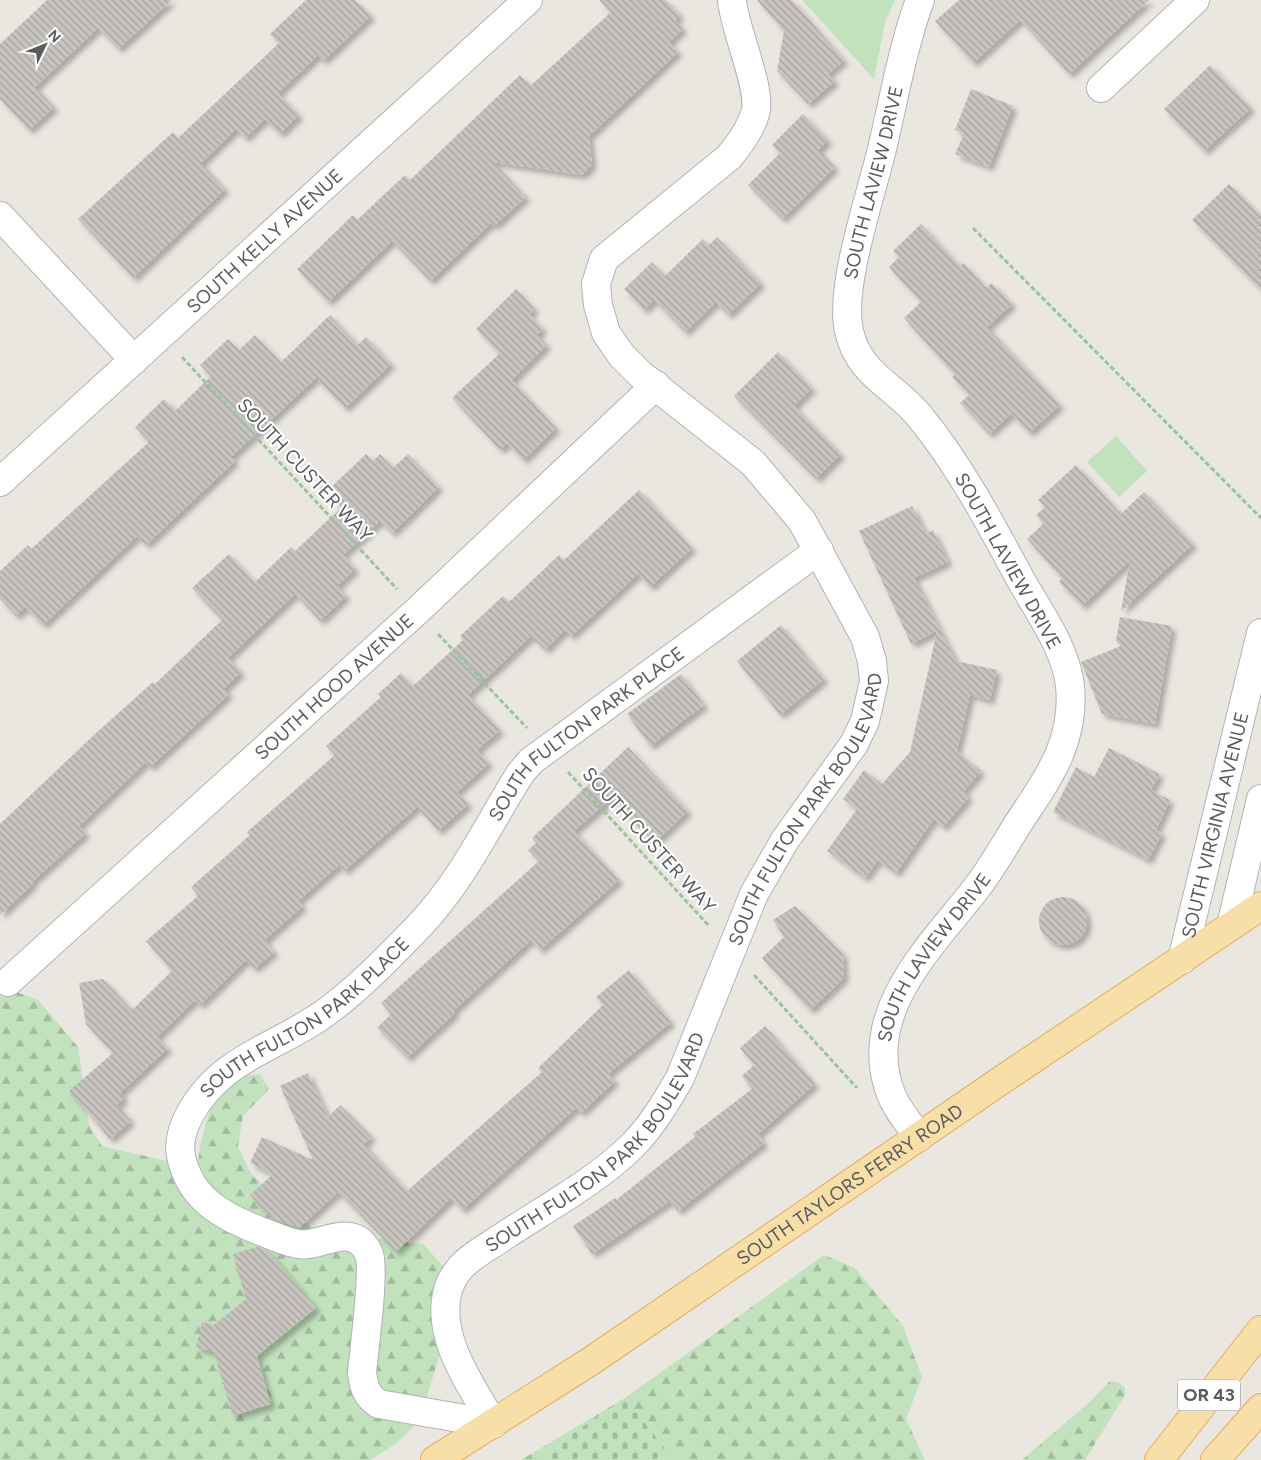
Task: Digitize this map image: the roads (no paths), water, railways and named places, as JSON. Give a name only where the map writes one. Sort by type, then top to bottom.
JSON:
[{"type":"main road","name":"SOUTH TAYLORS FERRY ROAD","points":[[435,1460],[599,1356],[1261,906]]},
{"type":"main road","name":"OR 43","points":[[1159,1460],[1261,1330]]},
{"type":"main road","name":"OR 43","points":[[1215,1460],[1261,1408]]},
{"type":"street","name":"SOUTH KELLY AVENUE","points":[[0,482],[528,0]]},
{"type":"street","name":"SOUTH FULTON PARK BOULEVARD","points":[[492,1424],[457,1358],[450,1338],[446,1316],[447,1294],[453,1278],[472,1256],[608,1166],[631,1147],[647,1129],[680,1078],[730,949],[769,864],[854,744],[865,720],[874,681],[872,661],[858,622],[802,521],[753,463],[656,386],[622,356],[606,333],[598,305],[596,284],[604,259],[729,156],[741,143],[756,112],[753,82],[734,18],[732,0]]},
{"type":"street","name":"SOUTH LAVIEW DRIVE","points":[[919,1137],[897,1107],[890,1092],[885,1064],[884,1041],[888,1021],[903,983],[979,884],[1049,777],[1066,740],[1069,724],[1070,685],[1056,642],[969,486],[919,415],[874,376],[862,362],[849,330],[846,302],[856,255],[899,66],[920,0]]},
{"type":"street","points":[[1101,88],[1195,0]]},
{"type":"street","points":[[0,216],[134,360]]},
{"type":"street","name":"SOUTH HOOD AVENUE","points":[[8,982],[417,611],[656,386]]},
{"type":"street","name":"SOUTH FULTON PARK PLACE","points":[[492,1424],[379,1404],[368,1394],[362,1373],[372,1266],[364,1246],[350,1237],[340,1236],[300,1244],[238,1221],[211,1207],[197,1193],[189,1181],[181,1154],[184,1124],[194,1106],[215,1080],[239,1061],[304,1027],[332,1008],[421,923],[452,886],[520,774],[531,761],[819,550]]},
{"type":"street","name":"SOUTH VIRGINIA AVENUE","points":[[1182,960],[1261,633]]},
{"type":"street","name":"SOUTH VIRGINIA AVENUE","points":[[1231,926],[1261,799]]}]
